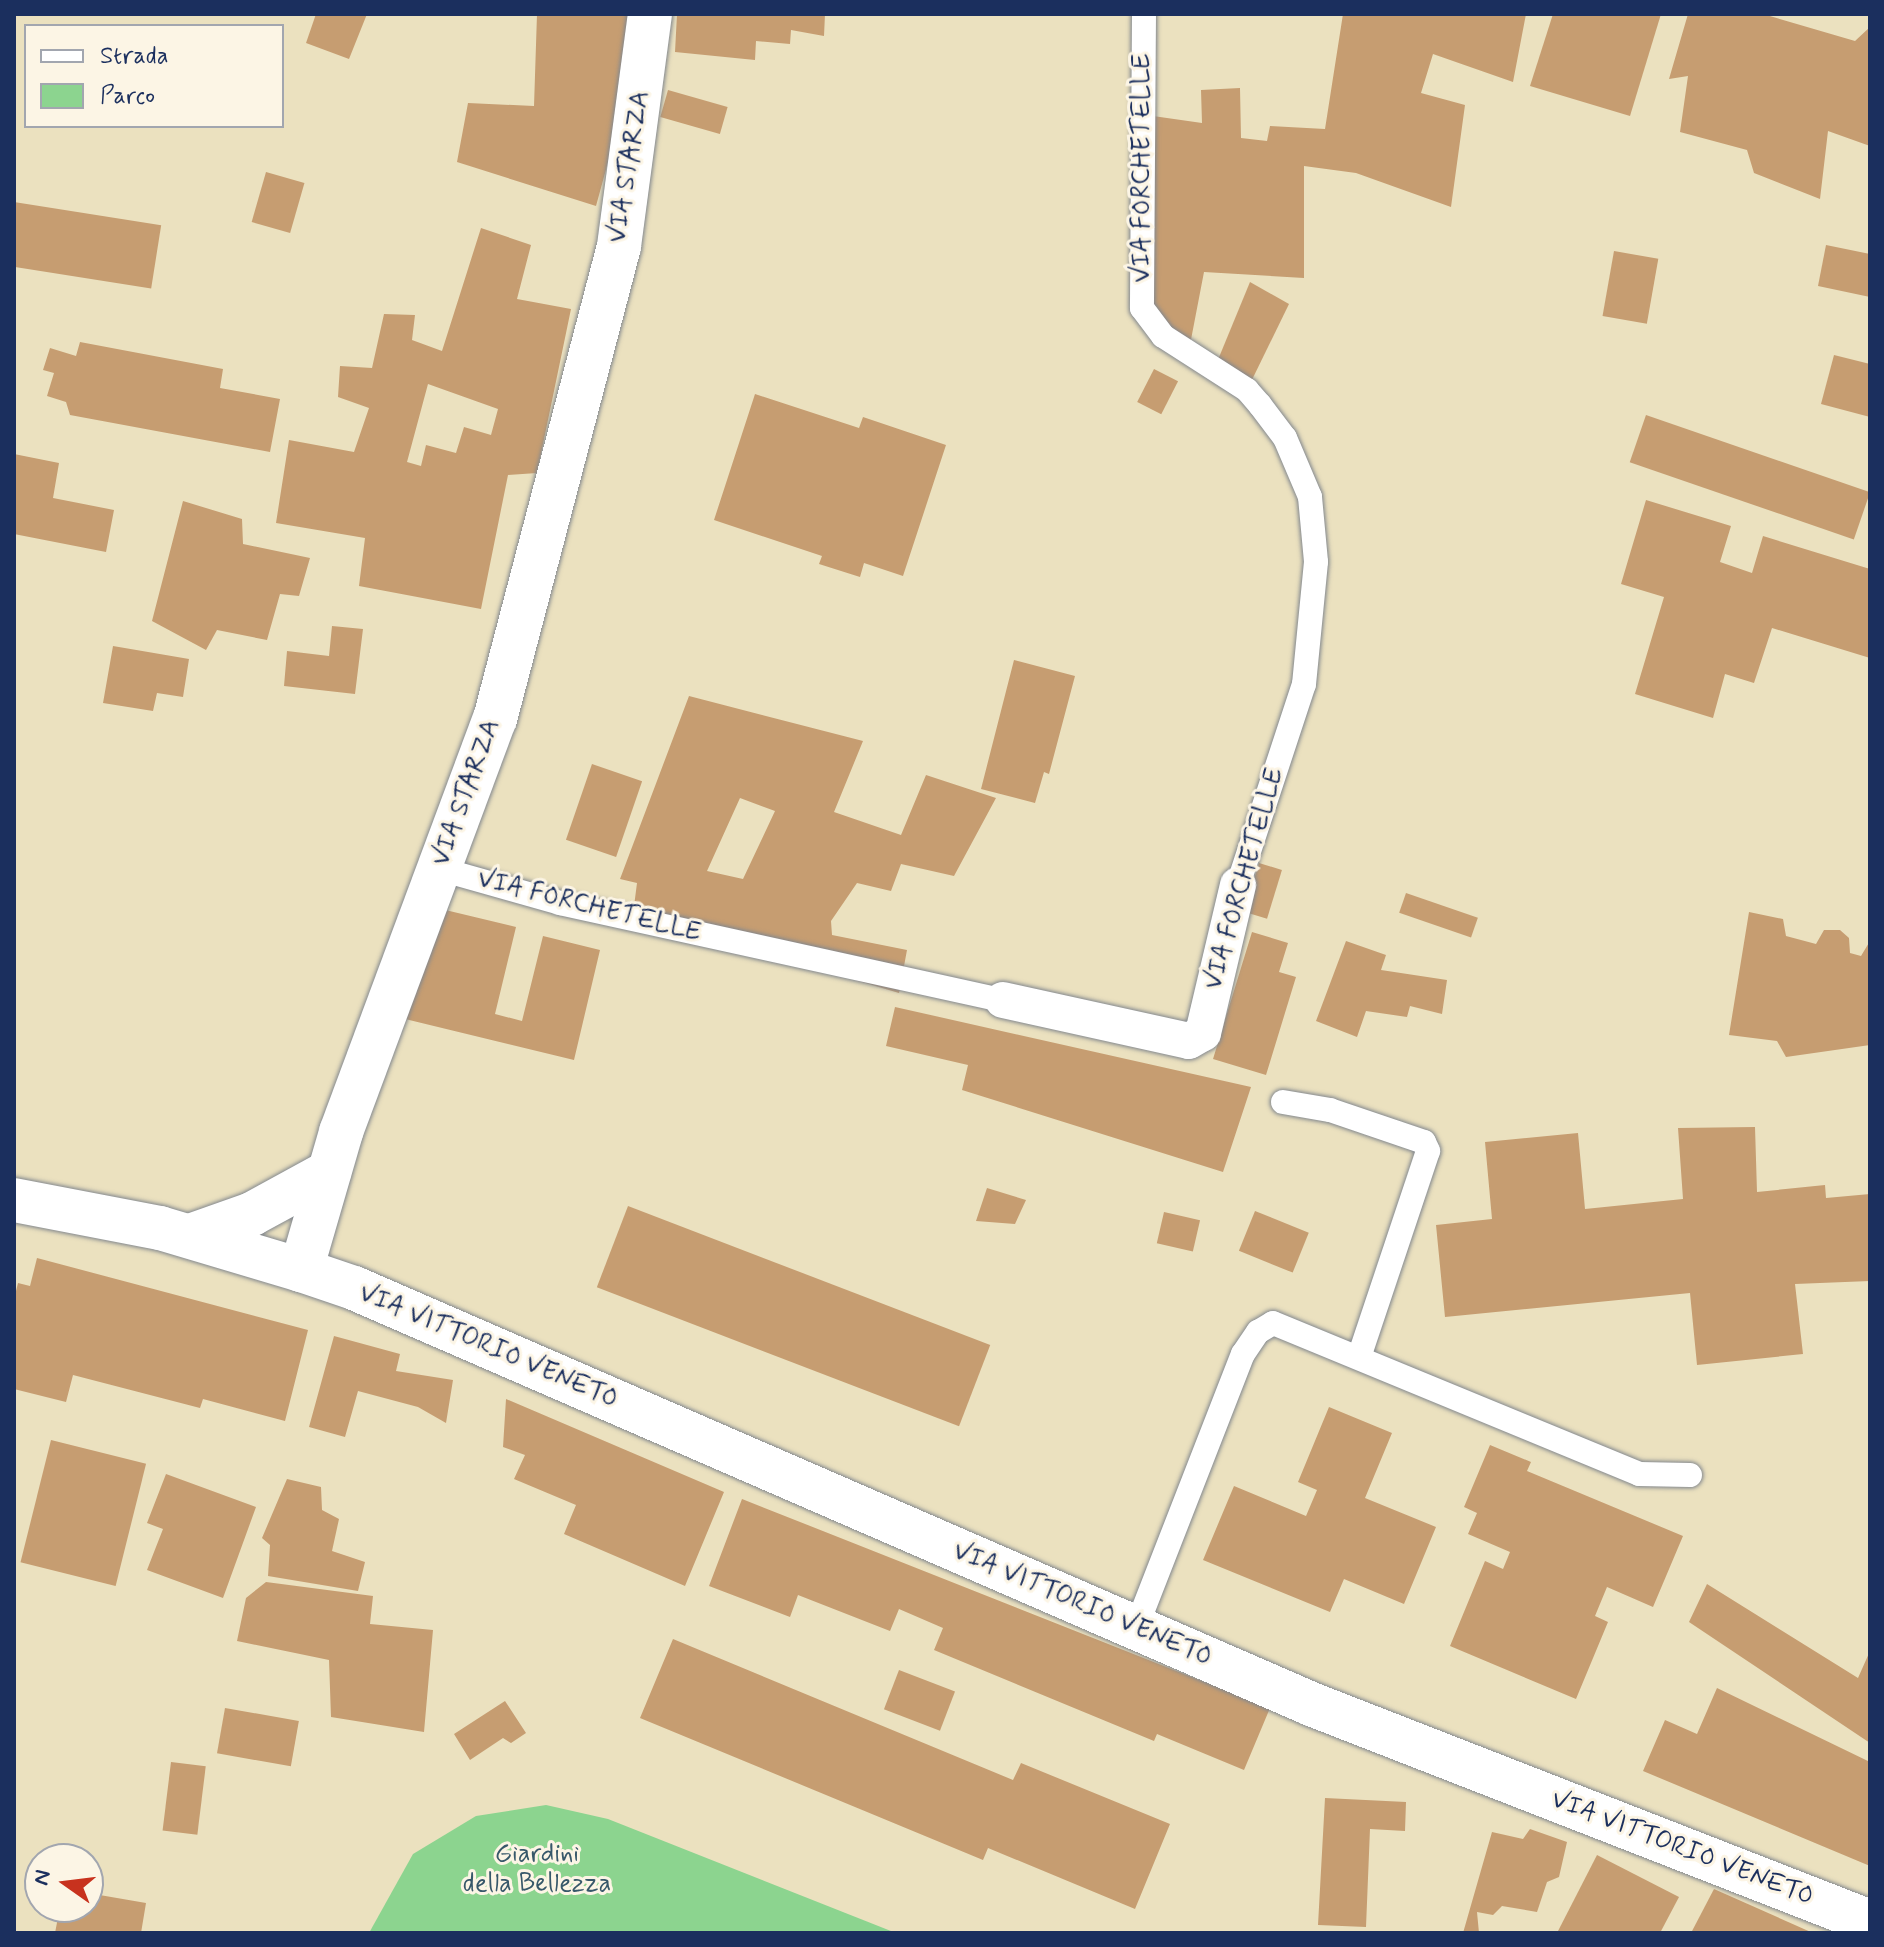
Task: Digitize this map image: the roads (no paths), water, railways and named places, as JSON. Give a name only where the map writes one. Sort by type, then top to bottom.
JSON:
[{"type":"street","name":"VIA STARZA","points":[[301,1270],[329,1172],[495,719],[619,246],[650,14]]},
{"type":"street","name":"VIA FORCHETELLE","points":[[1003,1000],[1189,1041],[1203,1033],[1238,885]]},
{"type":"street","points":[[190,1236],[252,1214],[329,1172]]},
{"type":"street","points":[[14,1200],[190,1236],[301,1270]]},
{"type":"street","name":"VIA VITTORIO VENETO","points":[[301,1270],[354,1288],[1311,1704],[1870,1922]]},
{"type":"lane","name":"VIA FORCHETELLE","points":[[1144,14],[1142,308],[1163,336],[1254,397],[1285,438],[1310,497],[1316,562],[1304,684],[1238,885]]},
{"type":"lane","name":"VIA FORCHETELLE","points":[[440,869],[560,903],[1003,1000]]},
{"type":"lane","points":[[1283,1102],[1330,1110],[1424,1142],[1428,1151],[1359,1357]]},
{"type":"lane","points":[[1136,1628],[1243,1354],[1258,1332],[1273,1323],[1289,1327],[1639,1474],[1690,1475]]},
{"type":"park label","name":"Giardini della Bellezza","points":[[537,1870]]}]
